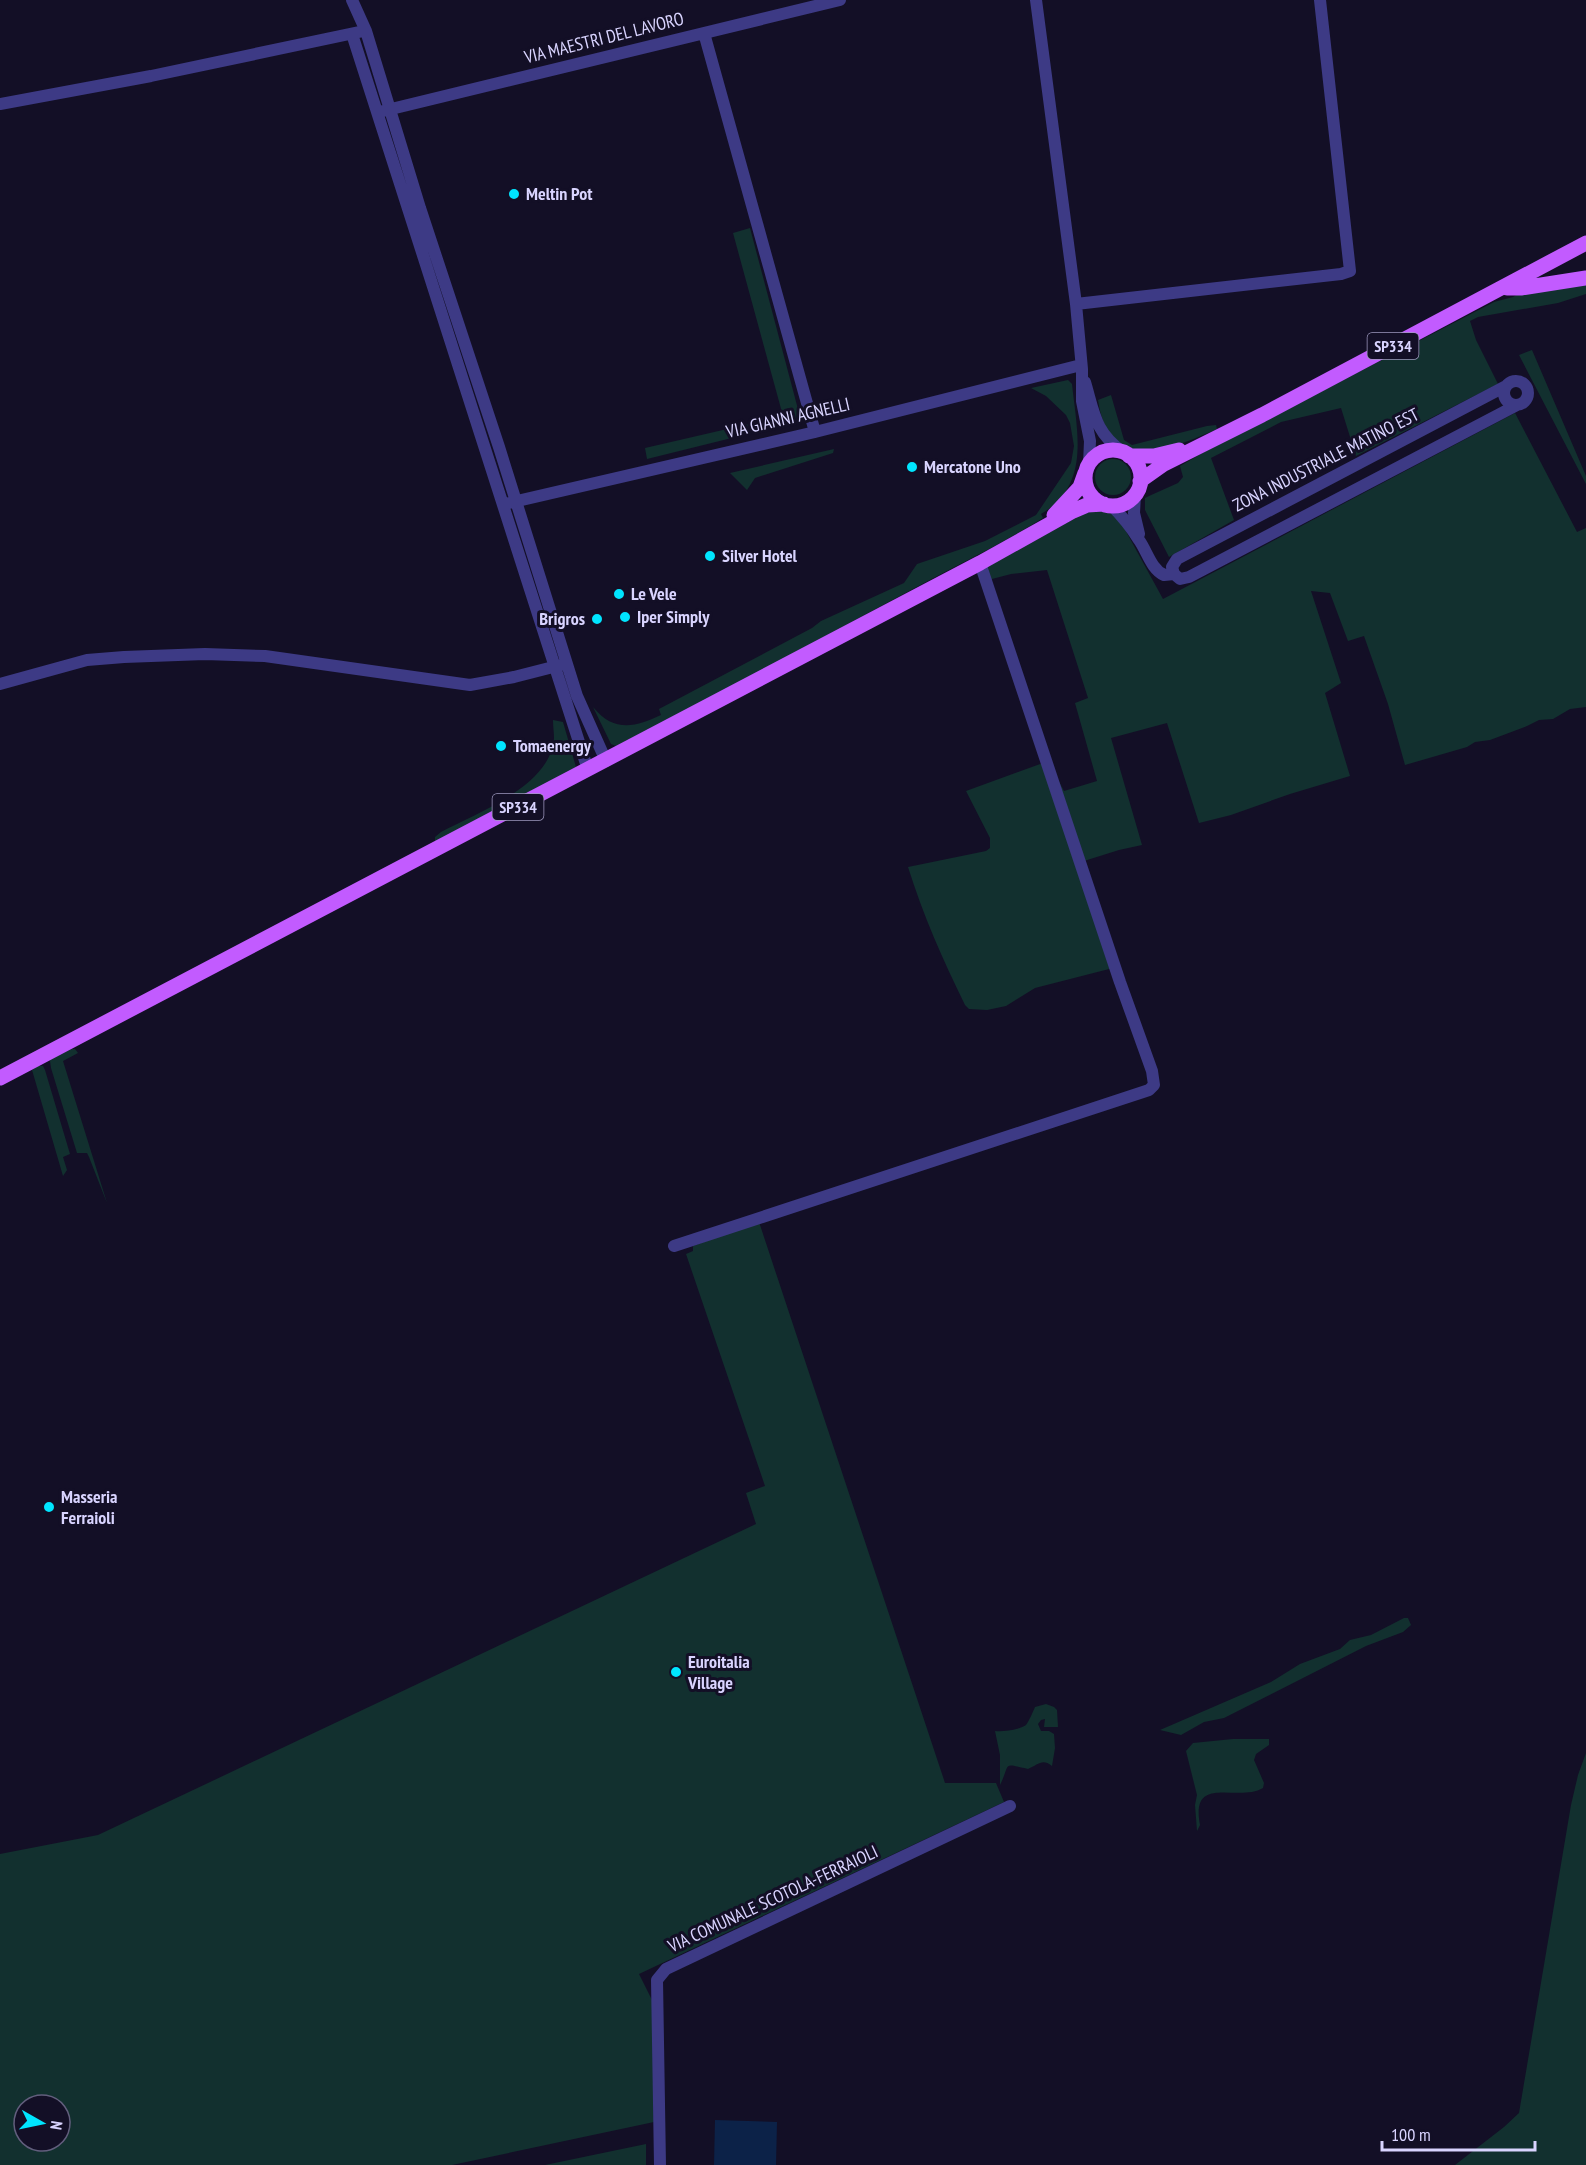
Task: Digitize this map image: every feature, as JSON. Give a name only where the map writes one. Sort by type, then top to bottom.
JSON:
[{"type":"main road","name":"SP334","points":[[0,1078],[606,761],[1087,505],[1124,503],[1155,469],[1586,243]]},
{"type":"main road","points":[[1504,288],[1521,288],[1586,278]]},
{"type":"main road","name":"SP334","points":[[1034,533],[1072,497],[1080,487],[1088,467],[1102,452],[1109,450],[1154,456],[1200,446]]},
{"type":"main road","points":[[1126,454],[1138,467],[1137,488]]},
{"type":"main road","points":[[1088,467],[1087,489],[1095,500],[1107,505]]},
{"type":"street","points":[[352,0],[366,31],[420,208],[578,696],[606,761]]},
{"type":"street","name":"VIA MAESTRI DEL LAVORO","points":[[376,113],[840,0]]},
{"type":"street","points":[[1036,0],[1076,304],[1082,367],[1082,401],[1090,441],[1088,467]]},
{"type":"street","points":[[1076,304],[1350,271],[1320,0]]},
{"type":"street","points":[[0,104],[152,76],[366,31]]},
{"type":"street","points":[[704,33],[815,432]]},
{"type":"street","points":[[352,34],[588,770]]},
{"type":"street","points":[[1082,367],[1100,430],[1111,444],[1126,454]]},
{"type":"street","name":"VIA GIANNI AGNELLI","points":[[502,505],[1082,367]]},
{"type":"street","points":[[1107,505],[1123,517],[1141,541],[1159,572],[1164,575],[1174,574],[1180,579],[1185,579],[1523,403],[1527,398],[1526,387],[1516,381],[1510,382],[1506,386],[1504,397],[1506,402],[1517,405]]},
{"type":"street","name":"ZONA INDUSTRIALE MATINO EST","points":[[1174,574],[1172,567],[1177,560],[1506,386]]},
{"type":"street","points":[[1410,437],[1419,456]]},
{"type":"street","points":[[1137,488],[1134,513],[1141,541]]},
{"type":"street","points":[[1266,512],[1276,532]]},
{"type":"street","points":[[674,1246],[1132,1096],[1149,1090],[1154,1084],[1152,1071],[981,563]]},
{"type":"street","points":[[536,609],[548,604]]},
{"type":"street","points":[[0,684],[87,660],[205,654],[265,656],[392,672],[470,685],[567,663]]},
{"type":"street","name":"VIA COMUNALE SCOTOLA-FERRAIOLI","points":[[660,2165],[657,1980],[666,1969],[1010,1806]]},
{"type":"green space","points":[[750,228],[800,421],[647,459],[645,448],[783,416],[733,233]]},
{"type":"green space","points":[[1586,282],[1586,294],[1558,303],[1478,317],[1470,321],[1476,340],[1498,384],[1356,456],[1341,408],[1281,422],[1211,458],[1234,520],[1169,557],[1145,510],[1145,498],[1178,483],[1183,477],[1180,466],[1494,302],[1513,297],[1523,291]]},
{"type":"green space","points":[[1532,350],[1586,476],[1586,484],[1519,355]]},
{"type":"green space","points":[[1068,380],[1072,384],[1078,439],[1074,473],[1068,488],[1057,502],[1041,514],[1043,518],[690,708],[616,746],[611,744],[593,707],[609,721],[617,724],[634,725],[652,719],[661,715],[659,709],[812,628],[821,621],[904,583],[917,564],[985,541],[1036,515],[1071,463],[1074,446],[1070,423],[1066,415],[1046,396],[1031,388]]},
{"type":"green space","points":[[1111,395],[1124,440],[1132,445],[1207,426],[1216,425],[1217,429],[1161,449],[1144,451],[1128,448],[1114,440],[1104,424],[1098,400]]},
{"type":"green space","points":[[1515,413],[1577,532],[1586,528],[1586,707],[1570,709],[1553,719],[1539,720],[1490,740],[1475,742],[1467,747],[1405,765],[1388,704],[1364,636],[1348,641],[1330,593],[1311,591],[1341,683],[1325,693],[1350,776],[1231,815],[1199,823],[1167,723],[1111,738],[1142,845],[1084,861],[1056,776],[1064,791],[1097,781],[1075,703],[1088,698],[1047,570],[1011,574],[992,579],[990,583],[987,567],[1097,506],[1111,512],[1122,524],[1163,599]]},
{"type":"green space","points":[[834,449],[833,453],[755,478],[747,490],[730,473]]},
{"type":"green space","points":[[1113,459],[1126,464],[1131,477],[1126,490],[1113,495],[1100,490],[1095,477],[1100,464]]},
{"type":"green space","points":[[553,720],[563,722],[576,767],[435,842],[435,837],[441,832],[510,796],[540,770],[550,755],[554,738]]},
{"type":"green space","points":[[1043,763],[1113,968],[1035,988],[1006,1006],[987,1010],[969,1009],[965,1005],[934,937],[908,867],[986,851],[990,848],[990,838],[966,791]]},
{"type":"green space","points":[[72,1049],[78,1053],[63,1061],[107,1203],[87,1153],[77,1153],[51,1068],[51,1058]]},
{"type":"green space","points":[[43,1066],[45,1070],[70,1154],[63,1157],[67,1170],[63,1176],[32,1070]]},
{"type":"green space","name":"Euroitalia Village","points":[[759,1222],[945,1783],[996,1783],[1004,1802],[639,1974],[653,2002],[654,2122],[452,2165],[0,2165],[0,1854],[98,1835],[756,1524],[746,1493],[765,1486],[686,1254],[693,1251],[693,1246]]},
{"type":"green space","points":[[1408,1618],[1411,1625],[1403,1632],[1366,1646],[1224,1718],[1204,1722],[1181,1735],[1160,1730],[1271,1682],[1300,1664],[1340,1649],[1350,1640],[1371,1635]]},
{"type":"green space","points":[[1046,1704],[1057,1710],[1058,1727],[1044,1727],[1045,1719],[1038,1724],[1041,1731],[1054,1734],[1055,1748],[1052,1766],[1043,1762],[1028,1769],[1008,1766],[1000,1785],[1000,1755],[995,1731],[1023,1727],[1035,1707]]},
{"type":"green space","points":[[1233,1739],[1269,1739],[1269,1745],[1256,1754],[1254,1760],[1264,1783],[1263,1788],[1253,1792],[1209,1794],[1202,1799],[1199,1809],[1200,1825],[1197,1831],[1195,1805],[1197,1795],[1186,1751],[1193,1743]]},
{"type":"green space","points":[[1586,1753],[1586,2165],[1455,2165],[1519,2113],[1571,1805]]},
{"type":"green space","points":[[646,2144],[646,2165],[545,2165]]},
{"type":"water","points":[[715,2120],[777,2122],[776,2165],[714,2165]]},
{"type":"place","name":"Meltin Pot","points":[[514,194]]},
{"type":"place","name":"Mercatone Uno","points":[[912,467]]},
{"type":"place","name":"Silver Hotel","points":[[710,556]]},
{"type":"place","name":"Le Vele","points":[[619,594]]},
{"type":"place","name":"Iper Simply","points":[[625,617]]},
{"type":"place","name":"Brigros","points":[[597,619]]},
{"type":"place","name":"Tomaenergy","points":[[501,746]]},
{"type":"place","name":"Masseria Ferraioli","points":[[49,1507]]},
{"type":"place","name":"Euroitalia Village","points":[[676,1672]]}]
